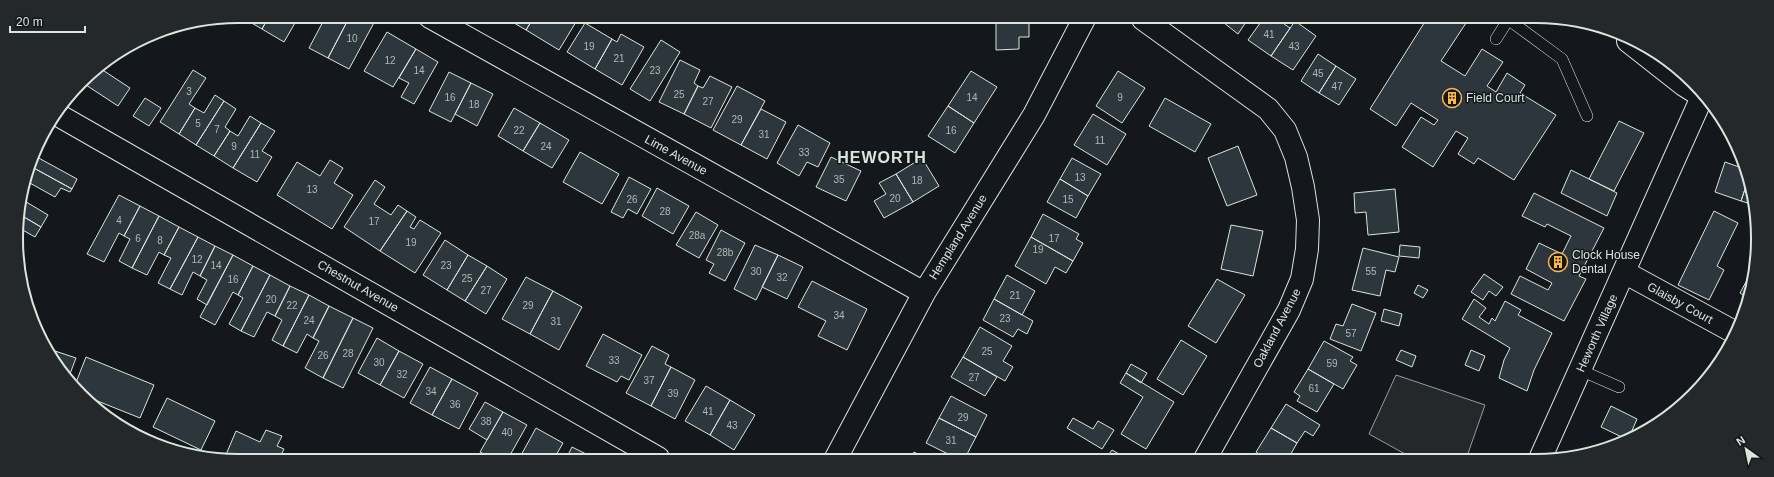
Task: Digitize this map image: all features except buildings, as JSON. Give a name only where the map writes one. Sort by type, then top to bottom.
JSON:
[{"type":"street","name":"Lime Avenue","points":[[441,23],[924,293]]},
{"type":"street","name":"Hempland Avenue","points":[[838,454],[924,293],[1034,115],[1082,23]]},
{"type":"street","name":"Oakland Avenue","points":[[1149,23],[1268,109],[1285,130],[1296,157],[1304,187],[1308,220],[1307,249],[1302,279],[1289,310],[1207,454]]},
{"type":"street","points":[[1638,49],[1684,86],[1694,92]]},
{"type":"street","name":"Heworth Village","points":[[1542,454],[1701,101]]},
{"type":"street","name":"Chestnut Avenue","points":[[61,117],[651,454]]},
{"type":"street","name":"Glaisby Court","points":[[1624,272],[1731,330]]},
{"type":"lane","points":[[1496,39],[1507,23]]},
{"type":"lane","points":[[1513,23],[1562,59],[1587,116]]},
{"type":"lane","points":[[1580,370],[1619,387]]},
{"type":"shaded area","points":[[1396,375],[1485,405],[1468,454],[1405,454],[1369,434]]},
{"type":"place","name":"Field Court","points":[[1452,98]]},
{"type":"place","name":"Clock House Dental","points":[[1558,262]]},
{"type":"district","name":"HEWORTH","points":[[882,157]]}]
